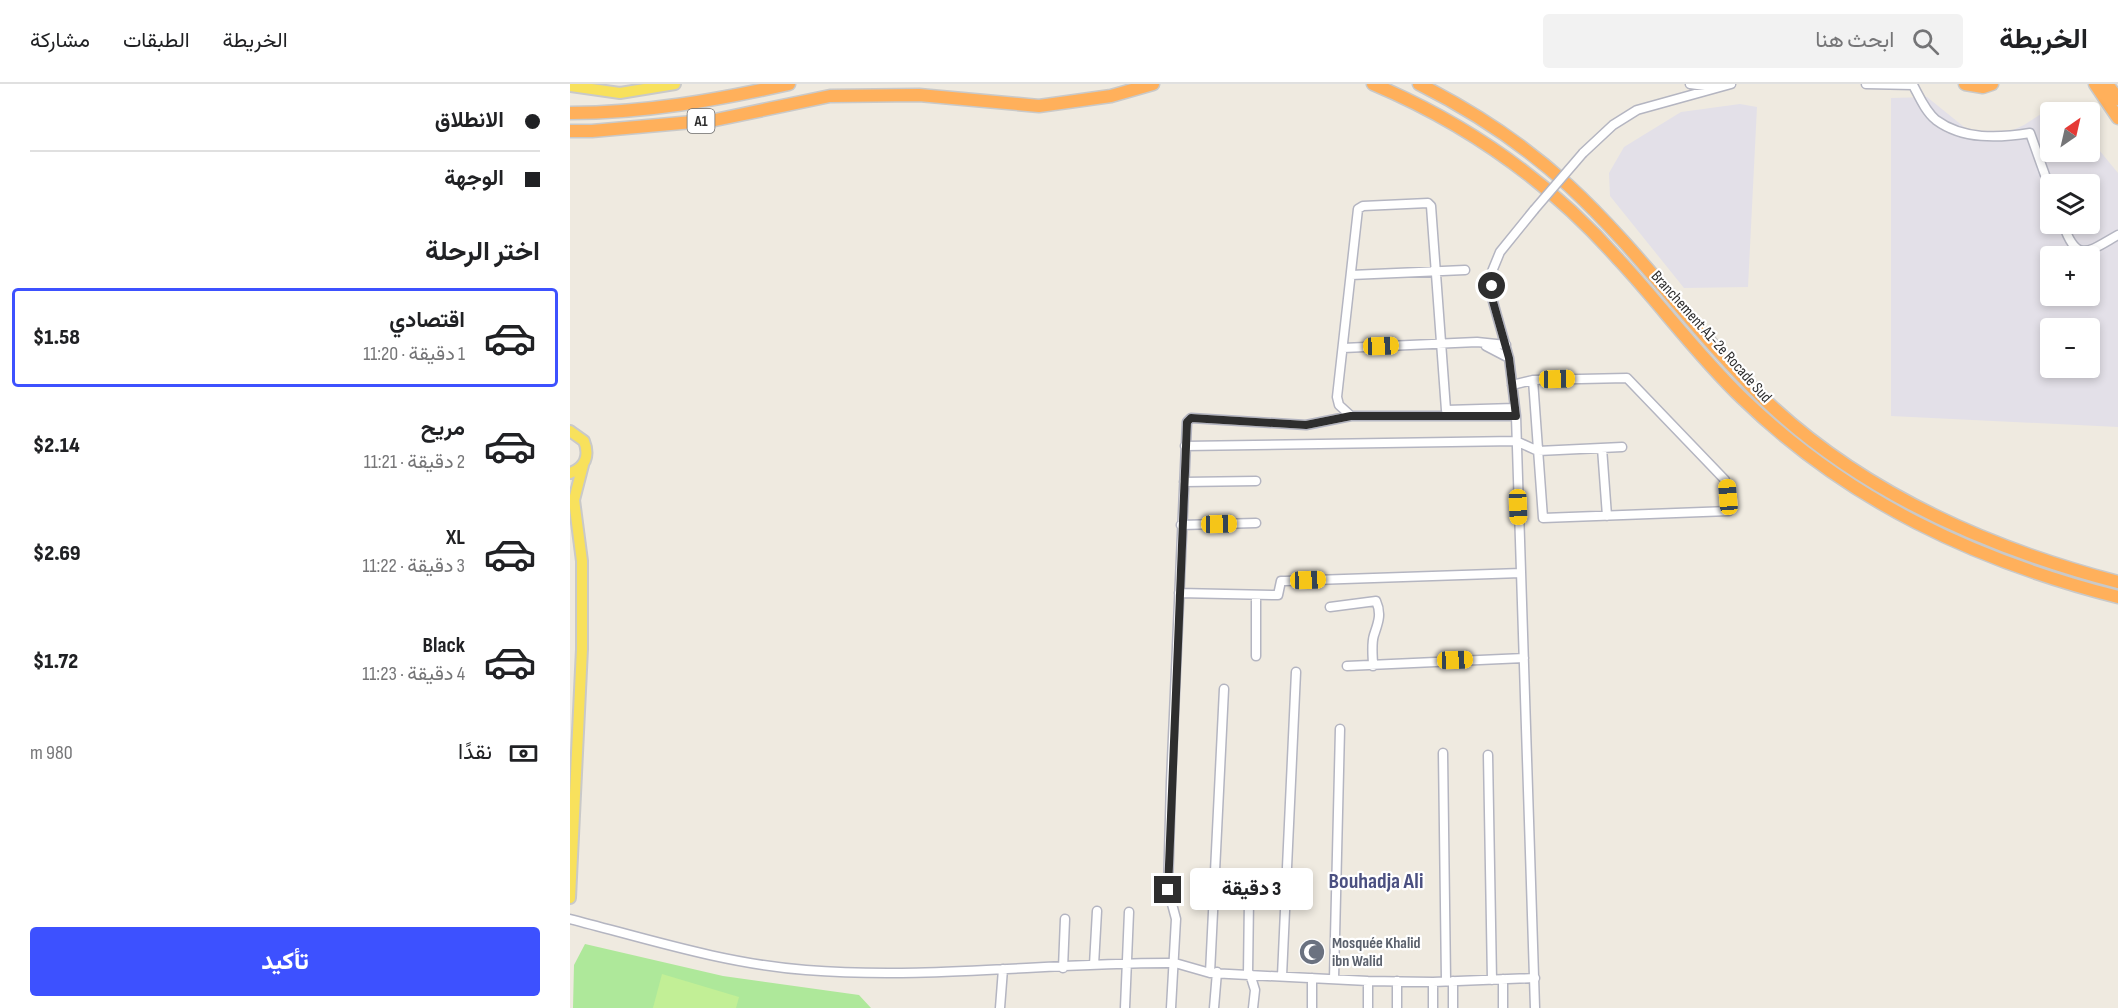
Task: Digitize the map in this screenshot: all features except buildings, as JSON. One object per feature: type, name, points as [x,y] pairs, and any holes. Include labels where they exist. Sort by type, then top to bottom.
[{"type":"highway","name":"A1","points":[[570,113],[606,113],[686,104],[789,84]]},
{"type":"highway","points":[[830,96],[879,84]]},
{"type":"highway","name":"A1","points":[[570,131],[714,120],[830,96],[919,95],[1039,106],[1111,96],[1153,84]]},
{"type":"highway","name":"Branchement A1-2e Rocade Sud","points":[[1373,84],[1451,121],[1516,163],[1542,184],[1605,244],[1741,398],[1793,443],[1857,490],[1911,522],[1967,549],[2032,574],[2118,597]]},
{"type":"highway","name":"Branchement A1-2e Rocade Sud","points":[[1419,84],[1508,136],[1569,186],[1614,232],[1742,376],[1791,423],[1852,468],[1894,495],[1979,537],[2047,562],[2118,582]]},
{"type":"highway","points":[[1965,84],[1983,87],[1992,84]]},
{"type":"highway","points":[[2095,84],[2118,118]]},
{"type":"highway","points":[[2107,84],[2118,99]]},
{"type":"main road","points":[[627,84],[646,90]]},
{"type":"main road","points":[[570,86],[585,86],[620,93],[675,84]]},
{"type":"main road","points":[[570,431],[580,436],[586,447],[583,465],[572,497],[582,561],[582,649],[570,898]]},
{"type":"main road","points":[[570,473],[583,465]]},
{"type":"street","points":[[1690,84],[1717,88]]},
{"type":"street","points":[[1535,1008],[1515,412],[1509,358],[1492,298],[1491,274],[1500,252],[1534,210],[1583,153],[1613,125],[1637,110],[1731,84]]},
{"type":"street","points":[[1866,84],[1913,85],[1922,102],[1936,120],[1980,138],[2030,133],[2045,174]]},
{"type":"street","points":[[1351,416],[1339,405],[1337,397],[1358,209],[1363,206],[1430,204],[1437,271],[1439,344],[1446,410],[1515,412]]},
{"type":"street","points":[[2066,234],[2074,249],[2081,252],[2090,251],[2118,235]]},
{"type":"street","points":[[1351,275],[1465,270]]},
{"type":"street","points":[[1342,348],[1480,342],[1506,345]]},
{"type":"street","points":[[1480,342],[1509,358]]},
{"type":"street","points":[[1512,385],[1533,380],[1627,378],[1727,484],[1729,511],[1544,518],[1533,380]]},
{"type":"street","points":[[1171,1008],[1176,918],[1168,890],[1181,525],[1186,428],[1191,418],[1306,425],[1351,416],[1515,412]]},
{"type":"street","points":[[1185,446],[1516,441],[1538,451],[1622,447]]},
{"type":"street","points":[[1602,448],[1607,516]]},
{"type":"street","points":[[1184,482],[1256,481]]},
{"type":"street","points":[[1181,525],[1256,523]]},
{"type":"street","points":[[1179,593],[1278,595],[1279,585],[1285,580],[1521,573]]},
{"type":"street","points":[[1256,656],[1257,596]]},
{"type":"street","points":[[1330,607],[1376,601],[1379,627],[1374,635],[1373,666]]},
{"type":"street","points":[[1347,666],[1524,658]]},
{"type":"street","points":[[1282,976],[1296,672]]},
{"type":"street","points":[[1214,1008],[1224,689]]},
{"type":"street","points":[[1334,979],[1340,729]]},
{"type":"street","points":[[1443,753],[1450,981],[1453,1008]]},
{"type":"street","points":[[1488,755],[1492,980]]},
{"type":"street","points":[[1249,898],[1249,974],[1255,990],[1253,1008]]},
{"type":"street","points":[[1094,965],[1097,911]]},
{"type":"street","points":[[1125,1008],[1129,912]]},
{"type":"street","points":[[570,919],[730,959],[805,970],[866,974],[1175,963],[1214,973],[1368,981],[1433,982],[1535,978]]},
{"type":"street","points":[[1063,968],[1065,919]]},
{"type":"street","points":[[1000,1008],[1003,969]]},
{"type":"street","points":[[1312,978],[1312,1008]]},
{"type":"street","points":[[1503,979],[1503,1008]]},
{"type":"street","points":[[1368,981],[1368,1008]]},
{"type":"street","points":[[1397,981],[1397,1008]]},
{"type":"street","points":[[1433,982],[1433,1008]]},
{"type":"shaded area","points":[[1927,97],[1974,135],[1998,137],[2040,115],[2040,162],[2100,162],[2100,151],[2118,173],[2118,427],[1891,416],[1891,98]]},
{"type":"shaded area","points":[[1740,104],[1757,107],[1748,287],[1684,288],[1610,196],[1609,173],[1624,147],[1681,112]]},
{"type":"green space","points":[[585,944],[723,976],[859,995],[871,1008],[573,1008],[574,965]]},
{"type":"green space","points":[[662,974],[739,997],[736,1008],[653,1008]]},
{"type":"place","name":"Mosquée Khalid ibn Walid","points":[[1312,952]]},
{"type":"district","name":"Bouhadja Ali","points":[[1376,881]]},
{"type":"route","points":[[1168,890],[1170,782],[1187,422],[1191,418],[1306,425],[1351,416],[1516,416],[1509,358],[1492,298],[1492,286]]}]
